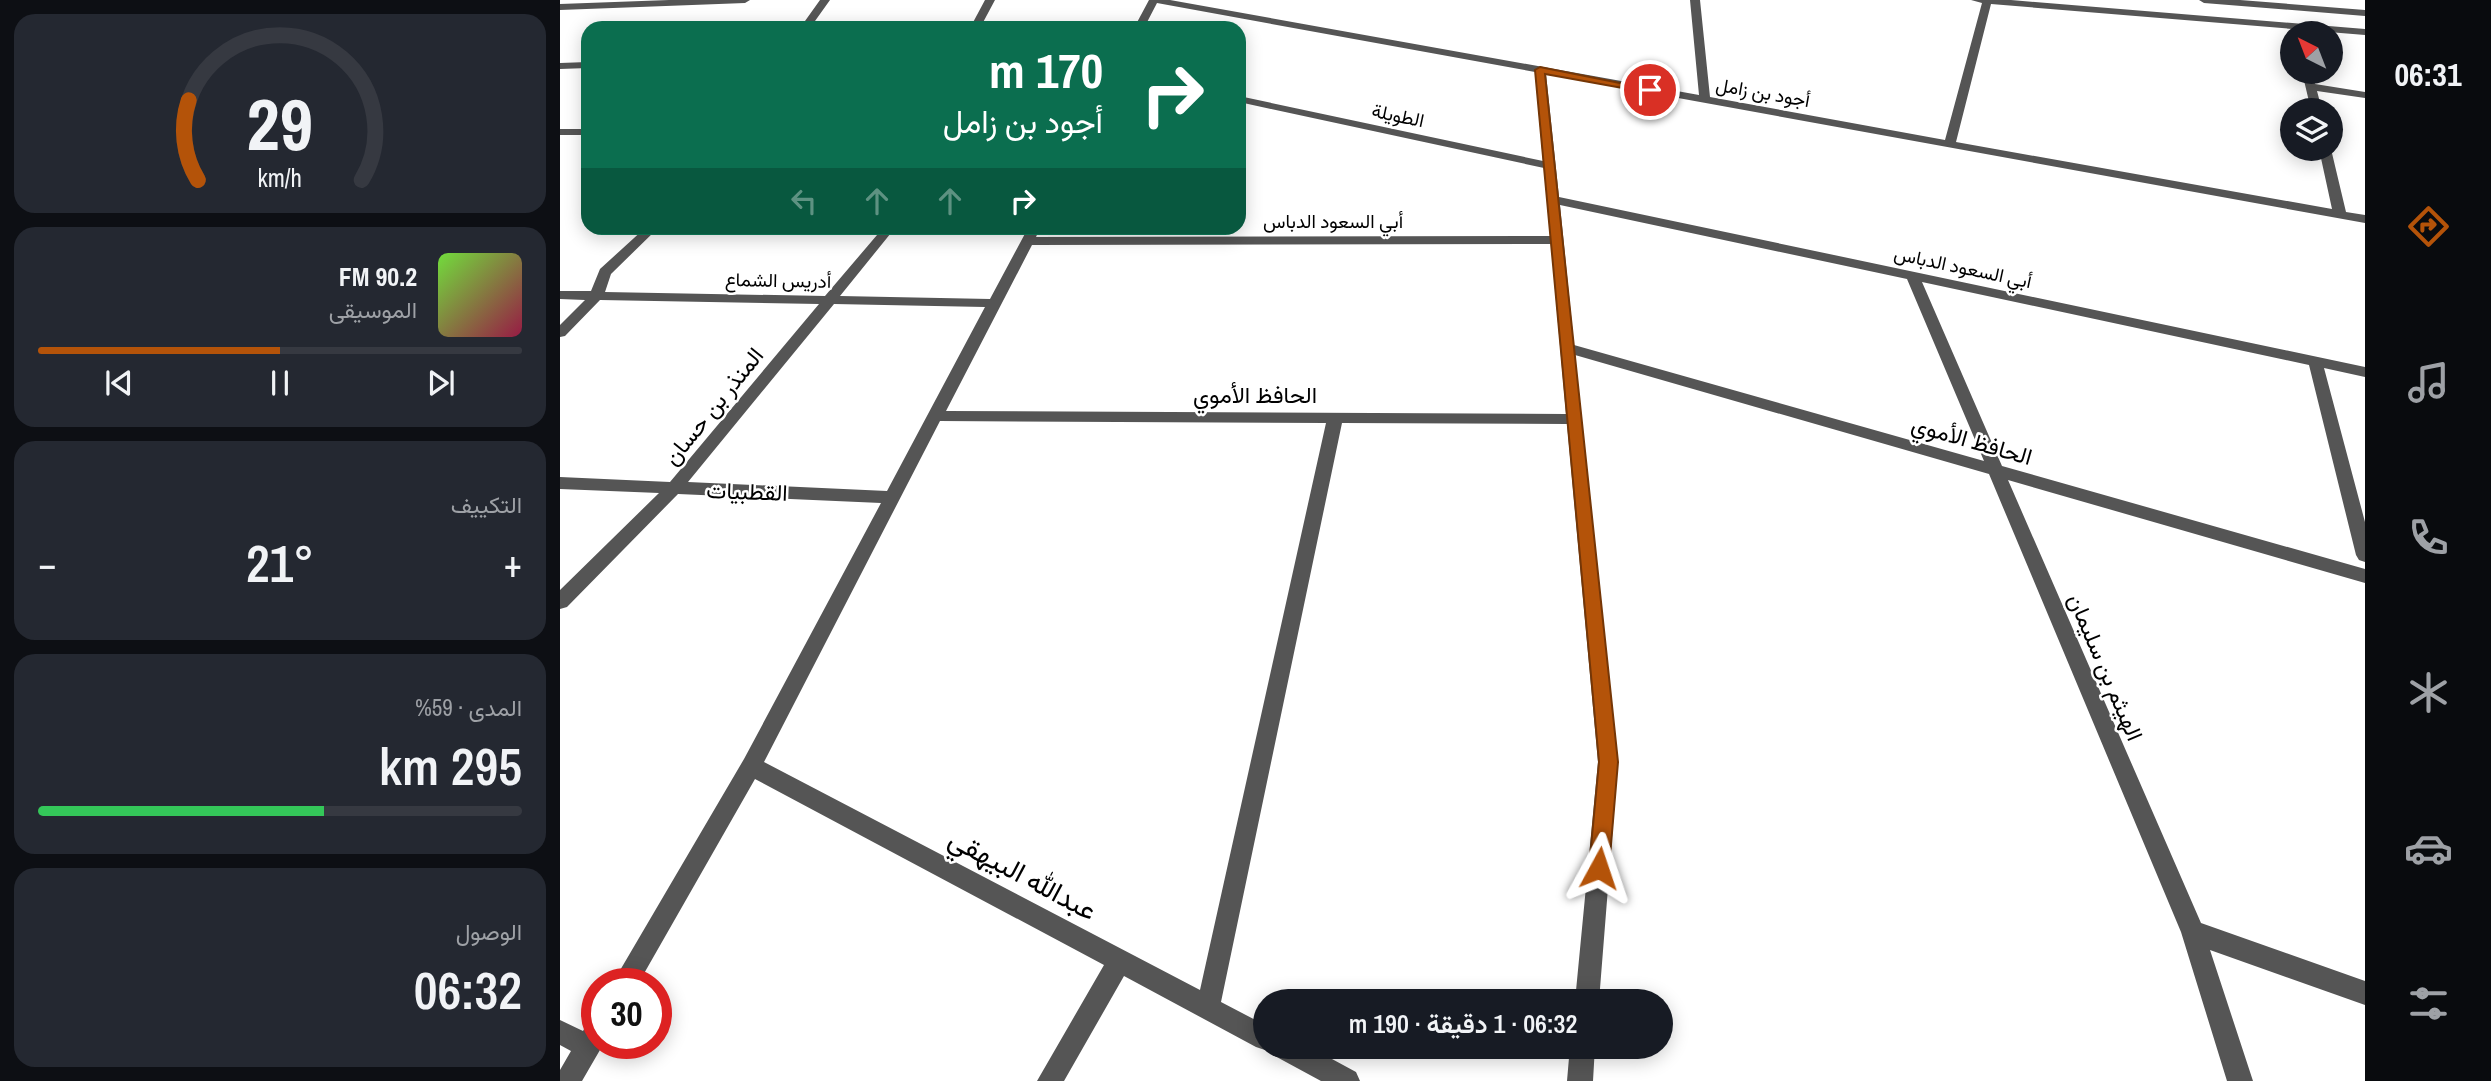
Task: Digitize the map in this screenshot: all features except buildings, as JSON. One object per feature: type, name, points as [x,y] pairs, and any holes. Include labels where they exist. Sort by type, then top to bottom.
[{"type":"street","points":[[560,7],[746,0]]},
{"type":"street","points":[[810,21],[825,0]]},
{"type":"street","points":[[979,21],[990,0]]},
{"type":"street","points":[[1143,21],[1154,0]]},
{"type":"street","name":"أجود بن زامل","points":[[1154,0],[2365,219]]},
{"type":"street","points":[[1695,0],[1704,100]]},
{"type":"street","points":[[1976,0],[2280,28]]},
{"type":"street","points":[[2204,0],[2365,13]]},
{"type":"street","points":[[1950,144],[1987,1]]},
{"type":"street","points":[[2343,31],[2365,32]]},
{"type":"street","points":[[560,66],[581,65]]},
{"type":"street","points":[[1540,70],[1608,762],[1588,989]]},
{"type":"street","points":[[2310,84],[2313,98]]},
{"type":"street","points":[[2311,87],[2365,95]]},
{"type":"street","name":"الطويلة","points":[[1246,101],[1549,166]]},
{"type":"street","points":[[560,132],[581,132]]},
{"type":"street","points":[[2328,161],[2340,215]]},
{"type":"street","name":"أبي السعود الدباس","points":[[1553,200],[2365,372]]},
{"type":"street","points":[[560,333],[596,296],[605,272],[645,235]]},
{"type":"street","name":"المنذر بن حسان","points":[[560,602],[674,488],[883,235]]},
{"type":"street","points":[[633,968],[751,766],[1030,235]]},
{"type":"street","name":"أبي السعود الدباس","points":[[1118,235],[1556,240]]},
{"type":"street","name":"الهيثم بن سليمان","points":[[1913,276],[2193,932],[2240,1081]]},
{"type":"street","name":"أدريس الشماع","points":[[560,295],[994,303]]},
{"type":"street","name":"الحافظ الأموي","points":[[1567,348],[2365,576]]},
{"type":"street","points":[[2315,361],[2365,555]]},
{"type":"street","name":"الحافظ الأموي","points":[[936,415],[1574,419]]},
{"type":"street","points":[[1208,1007],[1335,418]]},
{"type":"street","name":"القطبيات","points":[[560,483],[892,498]]},
{"type":"street","name":"عبدالله البيهقي","points":[[751,766],[1253,1031]]},
{"type":"street","points":[[2193,932],[2365,993]]},
{"type":"street","points":[[1050,1081],[1120,961]]},
{"type":"street","points":[[560,1032],[581,1037]]},
{"type":"street","points":[[568,1081],[581,1058]]},
{"type":"street","points":[[1306,1059],[1347,1081]]},
{"type":"street","points":[[1580,1081],[1582,1059]]},
{"type":"route","points":[[1599,868],[1608,762],[1540,70],[1650,90]]}]
